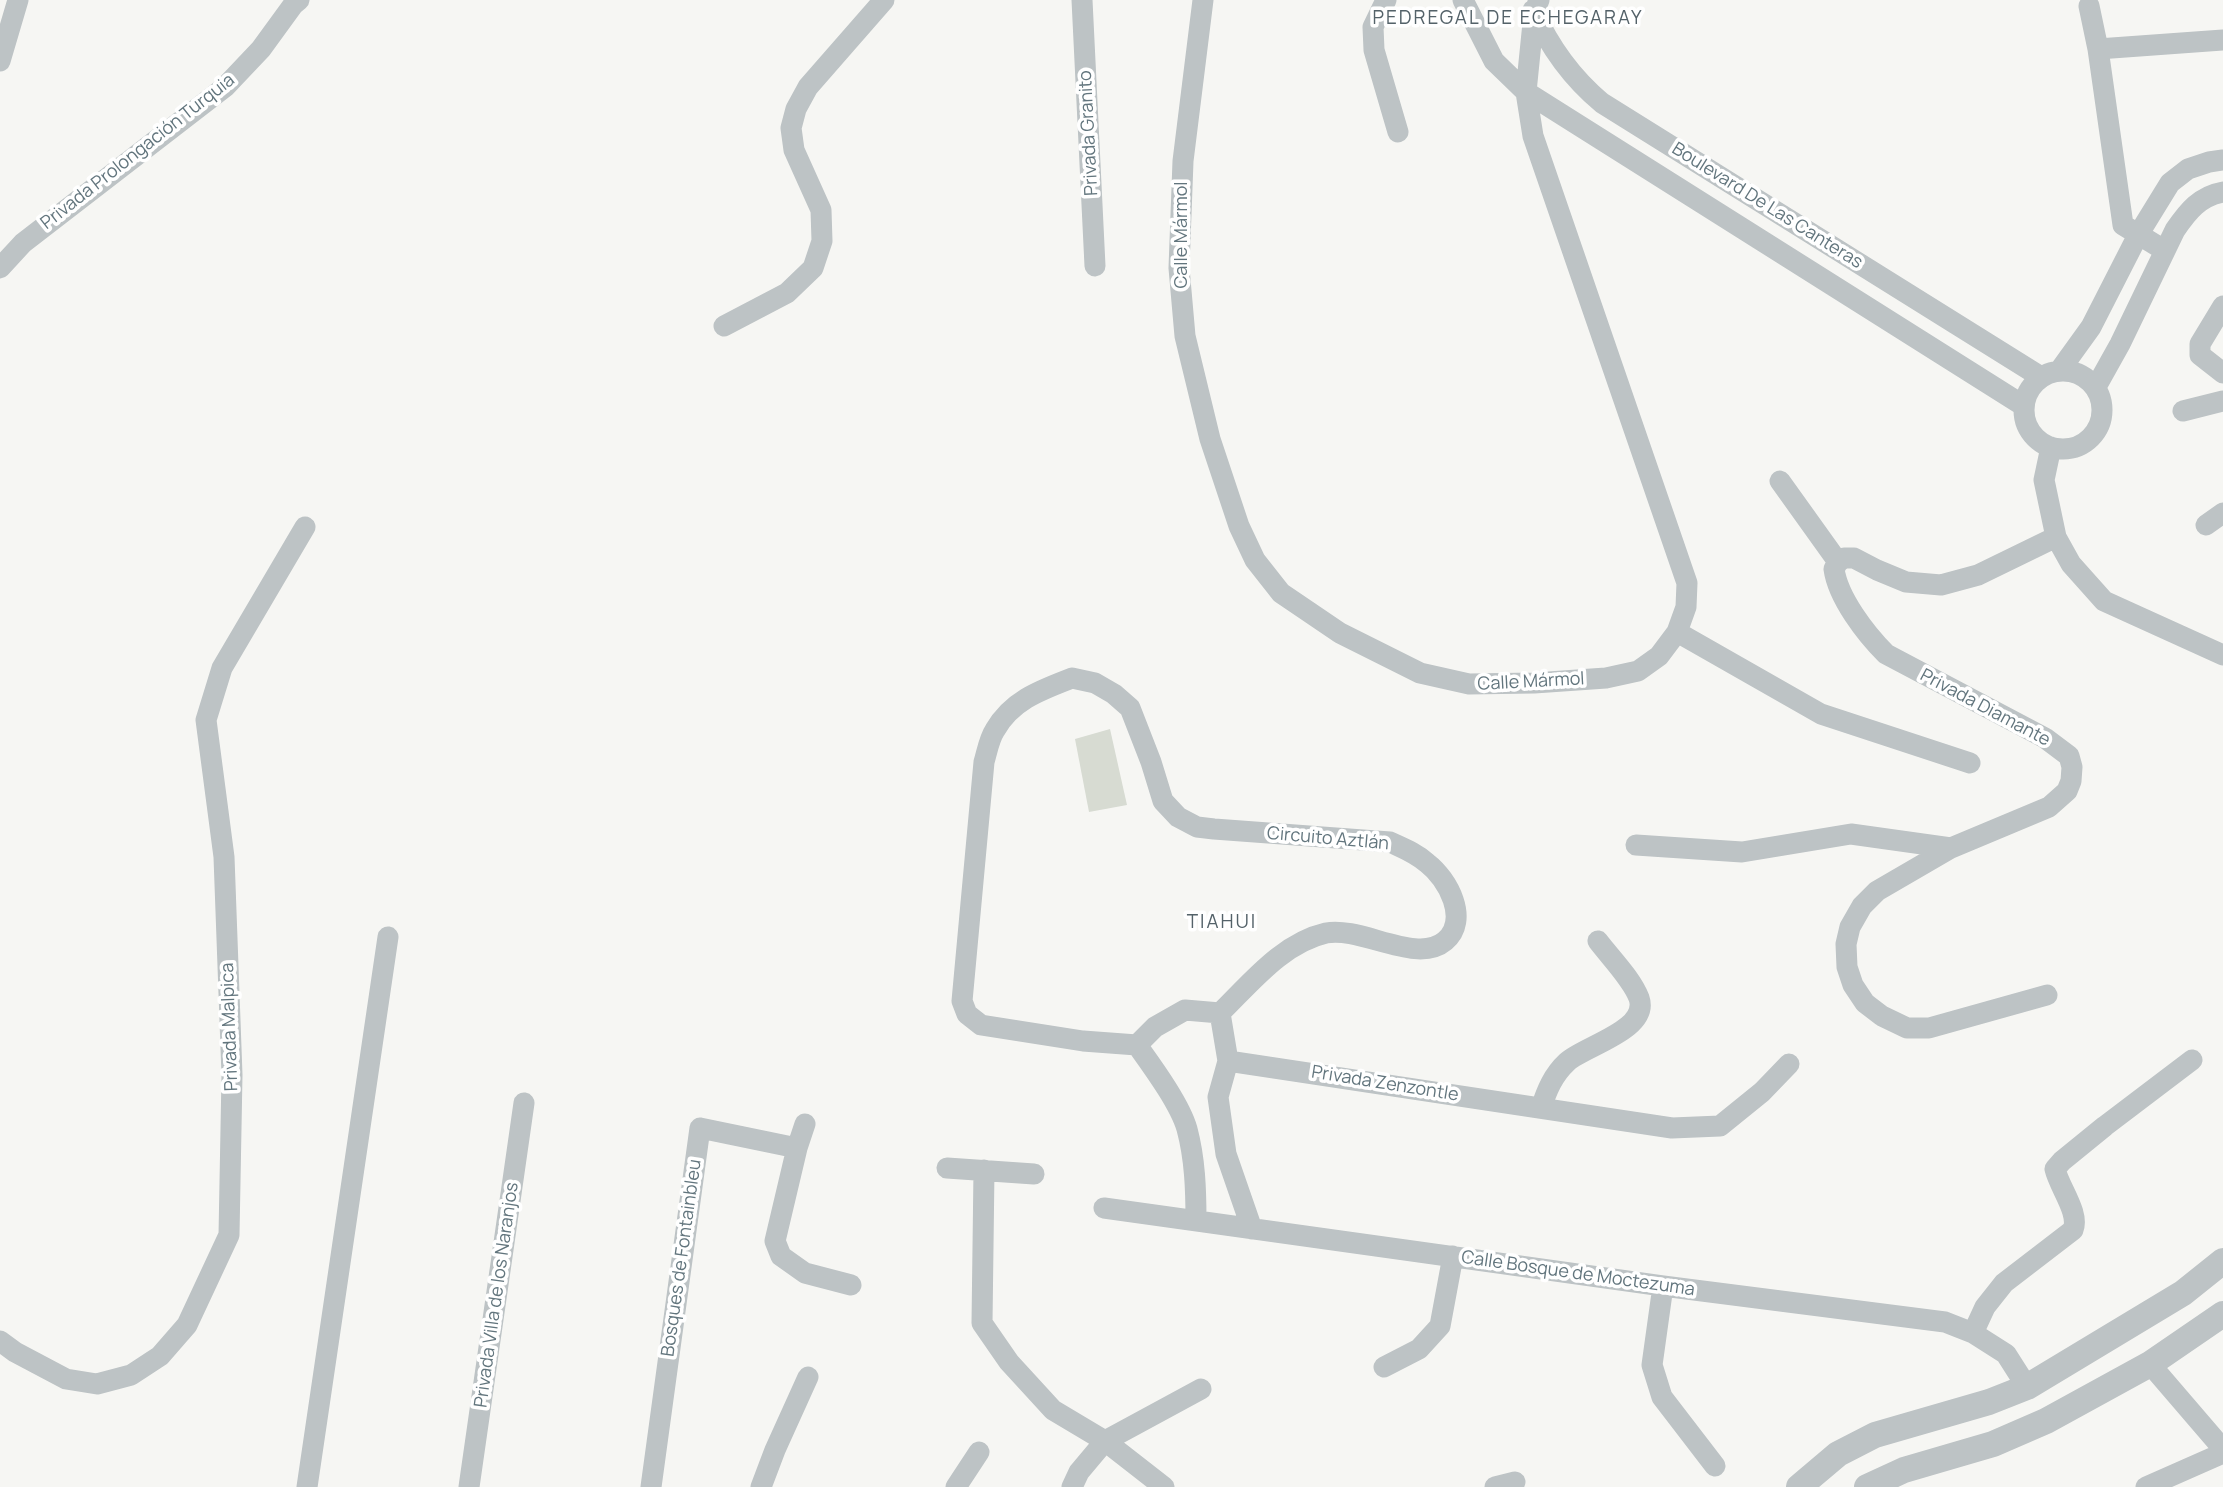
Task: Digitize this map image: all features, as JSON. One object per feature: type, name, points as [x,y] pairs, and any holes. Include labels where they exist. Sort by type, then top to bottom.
[{"type":"street","points":[[0,61],[18,0]]},
{"type":"street","name":"Privada Prolongación Turquia","points":[[0,268],[23,243],[225,87],[261,49],[299,0]]},
{"type":"street","points":[[724,326],[787,293],[813,268],[822,241],[821,210],[794,150],[791,128],[796,108],[808,87],[884,0]]},
{"type":"street","name":"Privada Granito","points":[[1082,0],[1095,267]]},
{"type":"street","name":"Calle Mármol","points":[[1203,0],[1183,161],[1179,268],[1185,336],[1210,439],[1239,526],[1255,560],[1281,593],[1340,633],[1420,673],[1469,684],[1606,678],[1638,671],[1659,656],[1678,632],[1686,607],[1687,583],[1533,136],[1526,92],[1534,4]]},
{"type":"street","points":[[1387,0],[1373,27],[1374,50],[1398,132]]},
{"type":"street","points":[[1463,0],[1494,61],[1526,92]]},
{"type":"street","name":"Boulevard De Las Canteras","points":[[1534,4],[1558,55],[1583,87],[1602,103],[2051,374]]},
{"type":"street","points":[[2089,6],[2098,49],[2123,225],[2164,250]]},
{"type":"street","points":[[2098,49],[2223,40]]},
{"type":"street","name":"Boulevard De Las Canteras","points":[[1526,92],[2024,406]]},
{"type":"street","points":[[2051,374],[2074,372],[2086,377],[2096,387],[2102,405],[2099,425],[2088,440],[2070,448],[2051,447],[2039,441],[2030,431],[2024,406],[2029,390],[2051,374],[2091,327],[2138,235],[2171,183],[2188,169],[2223,160]]},
{"type":"street","points":[[2096,387],[2120,344],[2175,230],[2192,208],[2212,194],[2223,192]]},
{"type":"street","points":[[2223,306],[2200,344],[2200,355],[2223,373]]},
{"type":"street","points":[[2183,411],[2223,401]]},
{"type":"street","points":[[2051,447],[2045,480],[2056,537],[2071,564],[2104,601],[2223,655]]},
{"type":"street","name":"Privada Diamante","points":[[1780,481],[1838,562],[1834,569],[1839,588],[1869,637],[1886,654],[2045,738],[2069,756],[2072,767],[2067,791],[2049,807],[1951,848],[1877,891],[1862,906],[1850,927],[1846,944],[1847,967],[1853,985],[1865,1003],[1882,1016],[1907,1028],[1929,1028],[2047,995]]},
{"type":"street","name":"Privada Malpica","points":[[0,1341],[66,1379],[97,1384],[131,1375],[160,1356],[187,1325],[229,1235],[232,1075],[224,857],[206,720],[222,668],[305,527]]},
{"type":"street","points":[[1838,562],[1844,558],[1854,558],[1906,582],[1941,585],[1978,575],[2056,537]]},
{"type":"street","points":[[1678,632],[1821,714],[1970,763]]},
{"type":"street","name":"Circuito Aztlán","points":[[1137,1045],[1083,1041],[981,1025],[967,1014],[962,1001],[984,762],[994,731],[1011,709],[1033,693],[1072,678],[1095,683],[1114,694],[1130,708],[1163,801],[1178,817],[1197,827],[1390,842],[1430,864],[1446,884],[1457,909],[1455,925],[1447,940],[1438,946],[1409,949],[1356,934],[1327,933],[1299,944],[1271,963],[1220,1013]]},
{"type":"street","points":[[1636,845],[1742,852],[1851,834],[1951,848]]},
{"type":"street","points":[[307,1487],[388,937]]},
{"type":"street","points":[[1541,1108],[1550,1082],[1569,1060],[1618,1034],[1637,1017],[1640,1000],[1598,941]]},
{"type":"street","points":[[1196,1221],[1196,1178],[1186,1126],[1161,1079],[1137,1045],[1155,1027],[1185,1010],[1220,1013],[1228,1061],[1218,1097],[1226,1154],[1252,1229]]},
{"type":"street","points":[[1973,1333],[1985,1307],[2004,1283],[2073,1230],[2075,1216],[2055,1169],[2105,1126],[2192,1060]]},
{"type":"street","name":"Privada Zenzontle","points":[[1228,1061],[1672,1128],[1720,1126],[1762,1092],[1789,1064]]},
{"type":"street","name":"Privada Villa de los Naranjos","points":[[469,1487],[524,1103]]},
{"type":"street","points":[[805,1124],[775,1241],[781,1256],[805,1273],[851,1285]]},
{"type":"street","name":"Bosques de Fontainbleu","points":[[651,1487],[700,1128],[797,1148]]},
{"type":"street","points":[[947,1168],[1034,1174]]},
{"type":"street","points":[[984,1170],[982,1323],[1009,1362],[1053,1410],[1105,1441],[1164,1487]]},
{"type":"street","name":"Calle Bosque de Moctezuma","points":[[1104,1208],[1663,1286],[1945,1322],[1973,1333],[2006,1354],[2027,1387]]},
{"type":"street","points":[[1384,1367],[1419,1349],[1440,1326],[1453,1256]]},
{"type":"street","points":[[1804,1485],[1838,1454],[1875,1436],[1989,1402],[2027,1387],[2183,1293],[2223,1261]]},
{"type":"street","points":[[1663,1286],[1652,1365],[1662,1397],[1714,1466]]},
{"type":"street","points":[[1867,1487],[1904,1470],[1993,1444],[2046,1421],[2150,1364],[2223,1314]]},
{"type":"street","points":[[2146,1487],[2223,1451],[2150,1364]]},
{"type":"street","points":[[761,1487],[808,1377]]},
{"type":"street","points":[[1072,1487],[1079,1472],[1105,1441],[1201,1390]]},
{"type":"street","points":[[956,1487],[979,1452]]},
{"type":"shaded area","points":[[1110,729],[1127,805],[1089,812],[1075,739]]},
{"type":"district","name":"PEDREGAL DE ECHEGARAY","points":[[1508,19]]},
{"type":"district","name":"TIAHUI","points":[[1222,923]]}]
